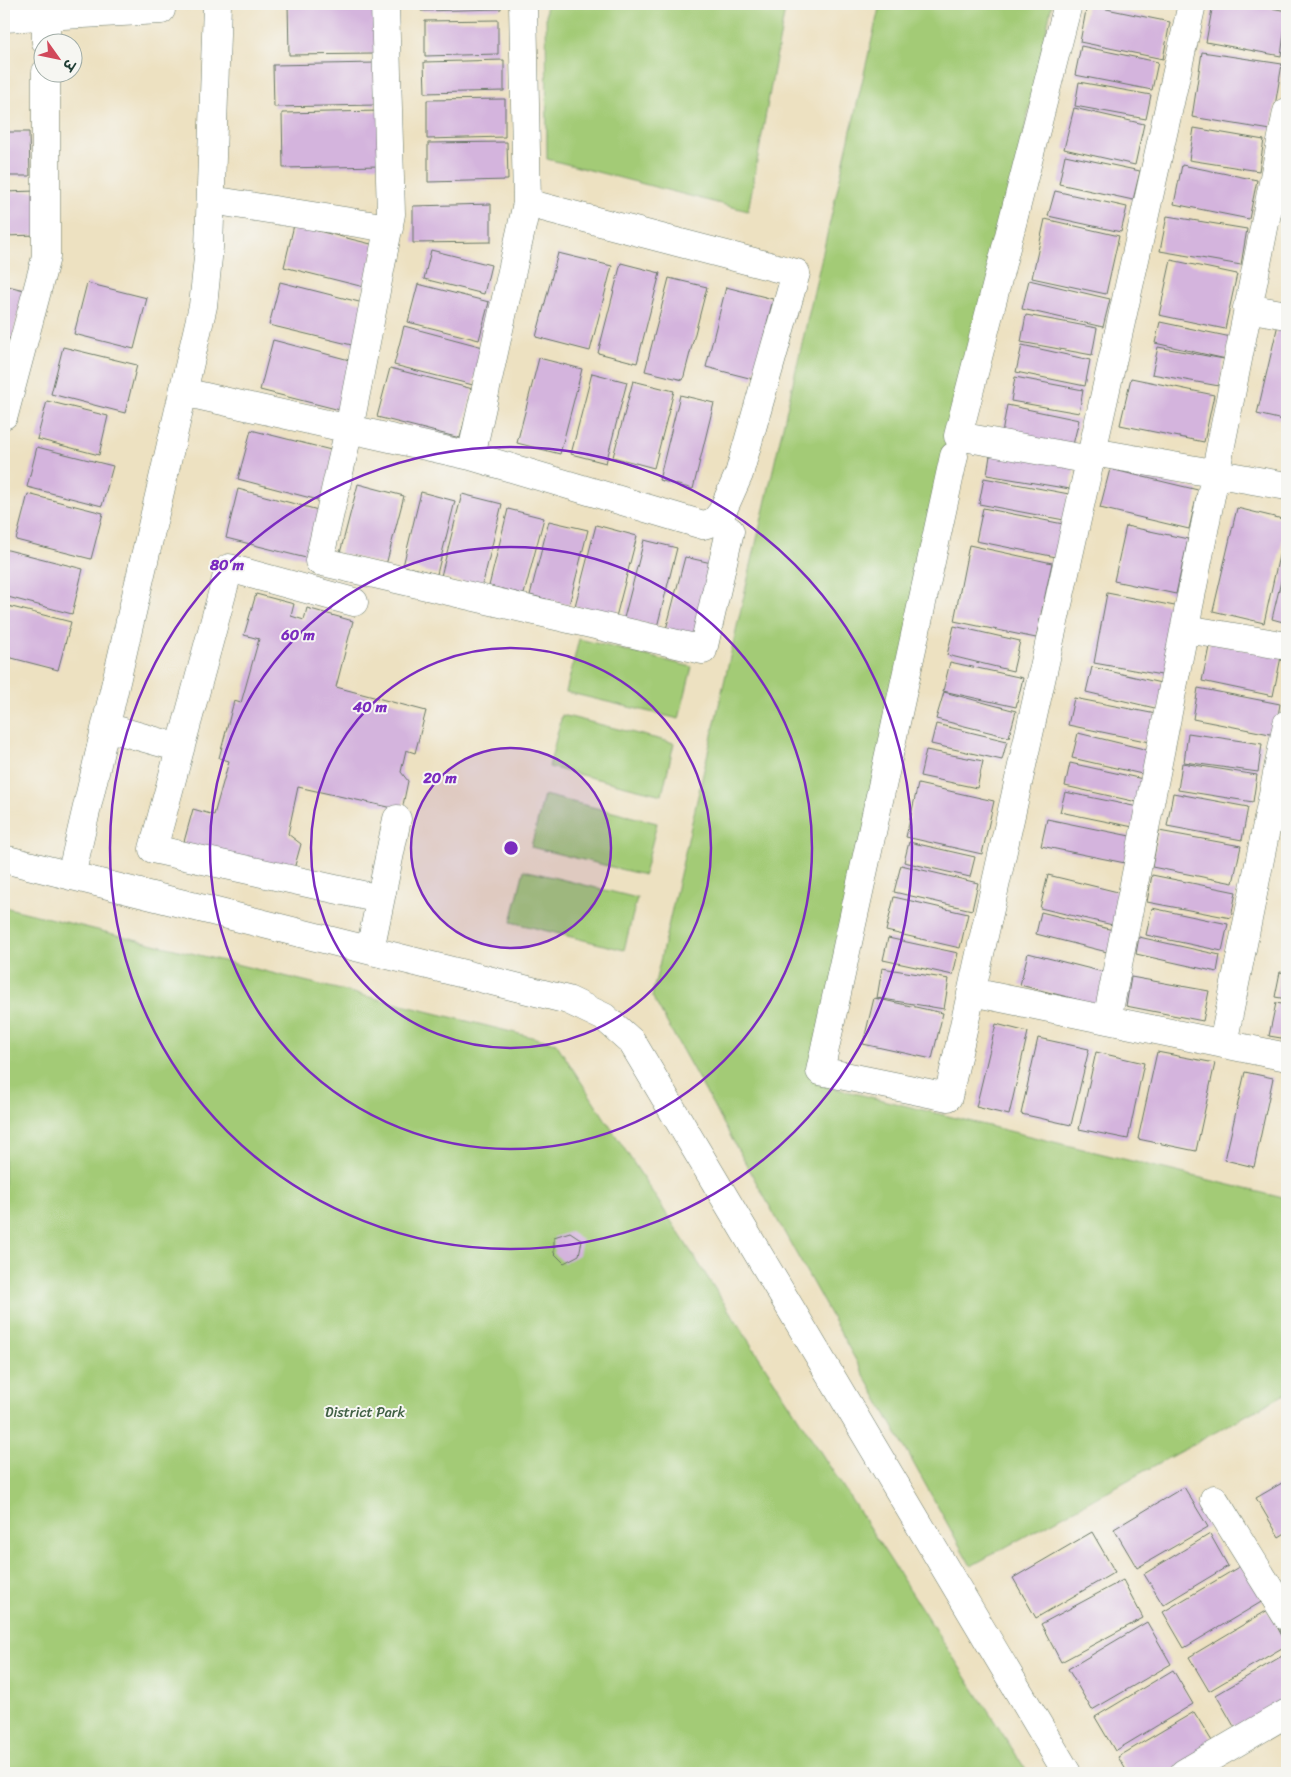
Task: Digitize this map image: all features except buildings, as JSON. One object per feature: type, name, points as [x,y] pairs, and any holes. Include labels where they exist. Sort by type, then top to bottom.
[{"type":"street","points":[[72,876],[203,306],[211,200],[217,4]]},
{"type":"street","points":[[385,4],[390,198],[389,228],[349,429],[319,560],[703,650],[730,531]]},
{"type":"street","points":[[471,456],[527,204],[523,4]]},
{"type":"street","points":[[1068,4],[958,436],[1287,486]]},
{"type":"street","points":[[954,456],[820,1071],[948,1097],[1192,4]]},
{"type":"street","points":[[31,20],[161,10]]},
{"type":"street","points":[[4,414],[46,257],[46,82]]},
{"type":"street","points":[[1107,1020],[1287,112]]},
{"type":"street","points":[[211,200],[389,228]]},
{"type":"street","points":[[183,392],[471,456],[703,525],[714,522],[722,512],[739,474],[796,273],[527,204]]},
{"type":"street","points":[[1248,308],[1287,315]]},
{"type":"street","points":[[354,602],[229,568],[153,849],[380,899]]},
{"type":"street","points":[[1186,629],[1287,646]]},
{"type":"street","points":[[1224,1044],[1287,724]]},
{"type":"street","points":[[106,727],[180,748]]},
{"type":"street","points":[[370,950],[397,818]]},
{"type":"street","points":[[4,860],[568,1000],[604,1018],[632,1042],[1067,1773]]},
{"type":"street","points":[[972,992],[1287,1057]]},
{"type":"street","points":[[1214,1499],[1287,1617]]},
{"type":"street","points":[[1184,1773],[1287,1713]]},
{"type":"green space","points":[[546,4],[786,4],[748,211],[547,159]]},
{"type":"green space","points":[[880,4],[1052,4],[817,1084],[1287,1199],[1287,1393],[971,1566],[652,996]]},
{"type":"green space","points":[[579,639],[692,667],[679,719],[566,692]]},
{"type":"green space","points":[[562,715],[674,743],[662,795],[549,767]]},
{"type":"green space","points":[[544,795],[657,823],[644,875],[531,847]]},
{"type":"green space","points":[[524,870],[637,898],[624,950],[511,922]]},
{"type":"green space","name":"District Park","points":[[4,907],[556,1043],[1028,1773],[4,1773]]}]
